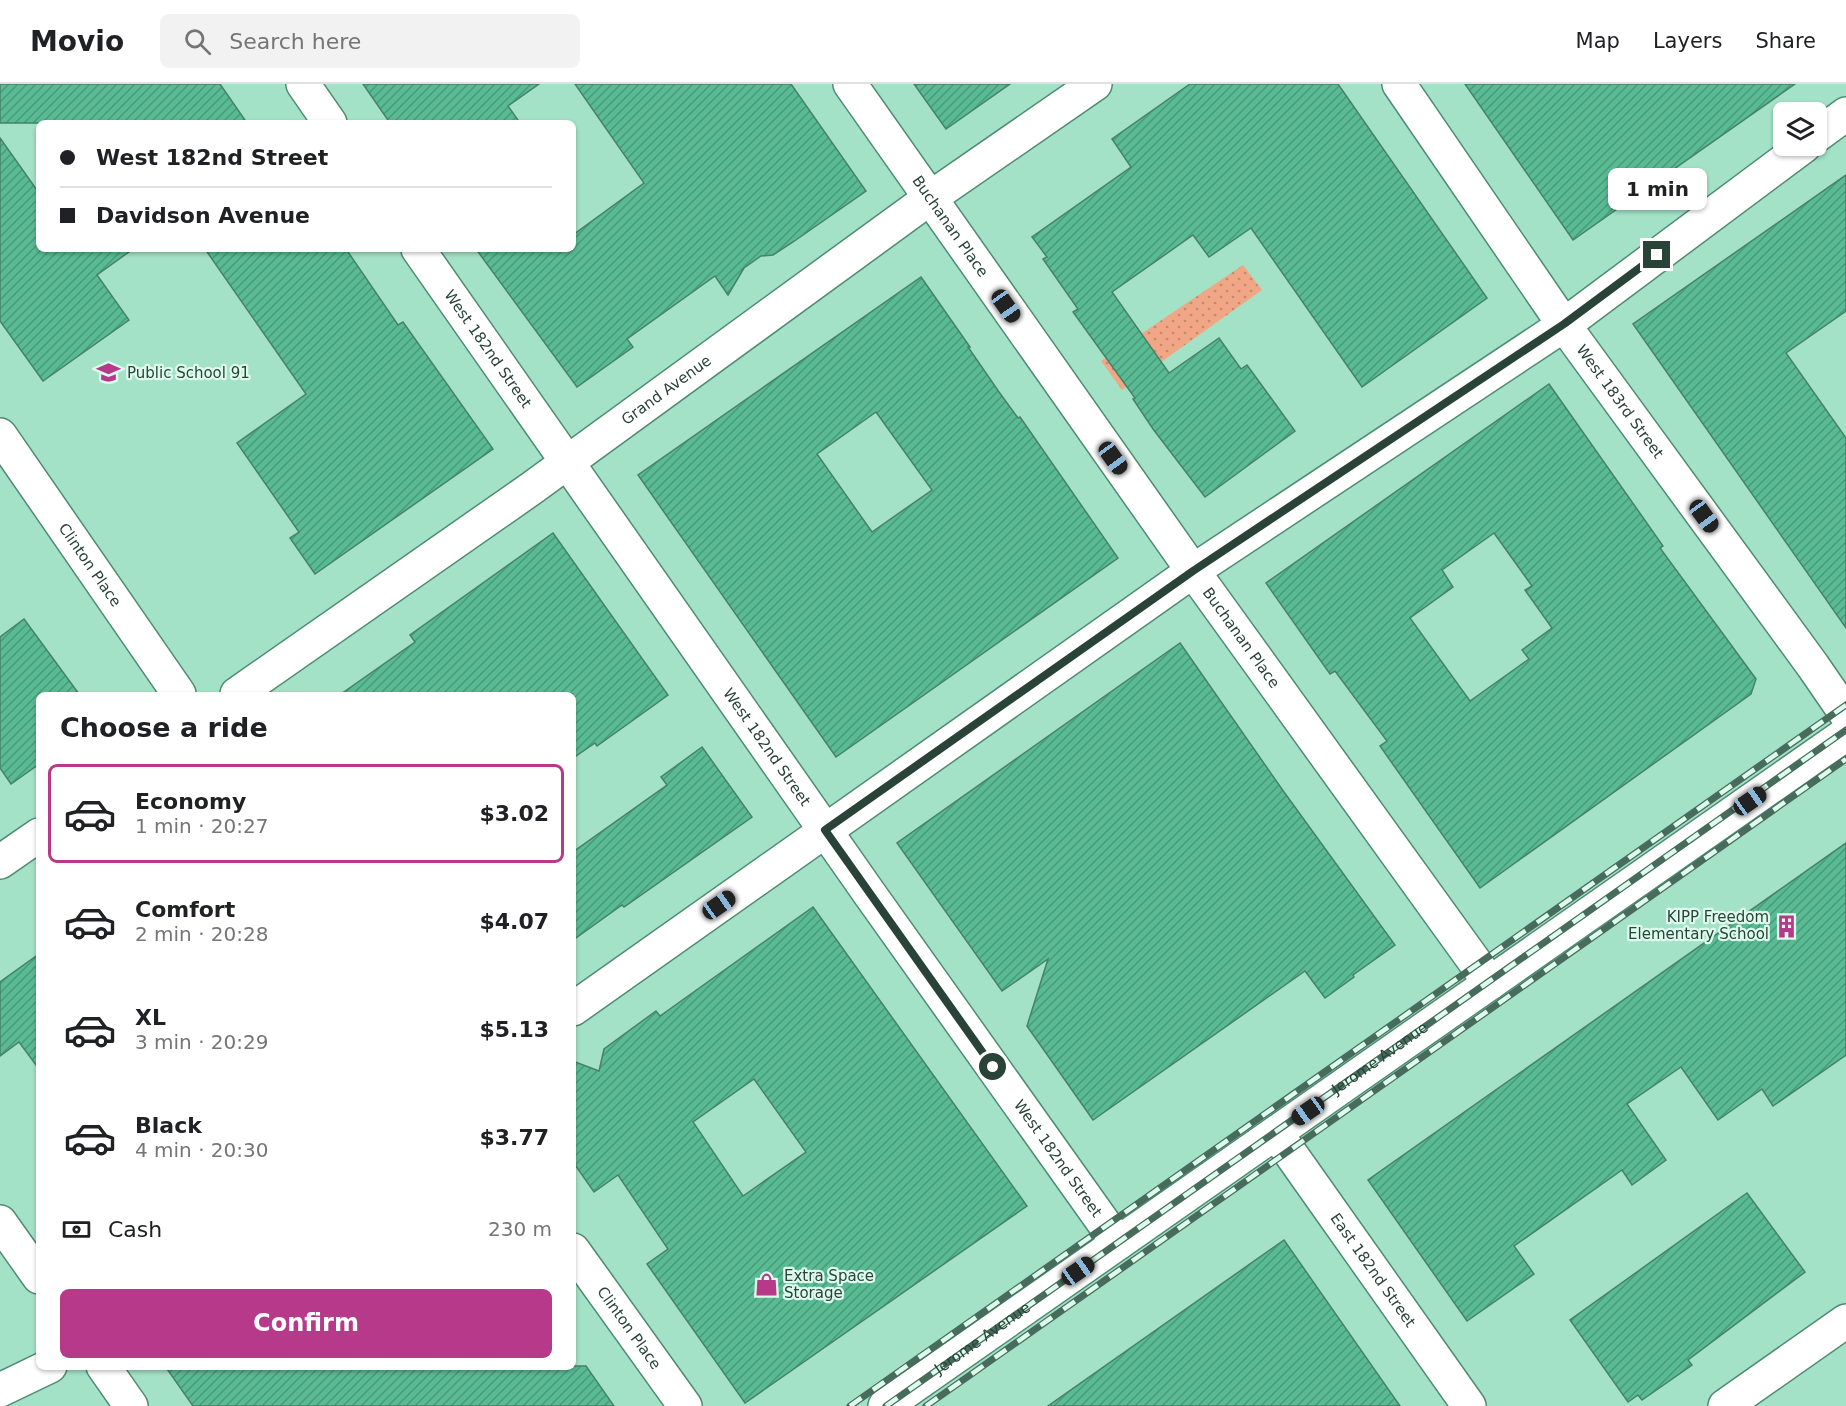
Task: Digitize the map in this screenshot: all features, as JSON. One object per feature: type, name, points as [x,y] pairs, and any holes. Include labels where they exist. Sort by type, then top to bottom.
[{"type":"street","points":[[303,84],[328,120]]},
{"type":"street","name":"Buchanan Place","points":[[850,84],[1193,571],[1490,983]]},
{"type":"street","name":"Grand Avenue","points":[[240,692],[566,463],[930,198],[1095,84]]},
{"type":"street","name":"West 183rd Street","points":[[1400,84],[1564,324],[1846,714]]},
{"type":"street","points":[[1827,128],[1846,114]]},
{"type":"street","points":[[576,1007],[1193,571],[1564,324],[1791,156]]},
{"type":"street","name":"West 182nd Street","points":[[420,252],[566,463],[586,488],[1118,1243]]},
{"type":"street","name":"Clinton Place","points":[[0,435],[178,692]]},
{"type":"street","name":"Jerome Avenue","points":[[885,1406],[1846,734]]},
{"type":"street","points":[[0,862],[36,837]]},
{"type":"street","name":"East 182nd Street","points":[[1276,1133],[1469,1406]]},
{"type":"street","points":[[0,1222],[36,1273]]},
{"type":"street","name":"Clinton Place","points":[[576,1255],[685,1406]]},
{"type":"street","points":[[1725,1406],[1846,1321]]},
{"type":"street","points":[[0,1390],[42,1370]]},
{"type":"street","points":[[105,1370],[131,1406]]},
{"type":"shaded area","points":[[1243,265],[1262,290],[1122,390],[1101,361]]},
{"type":"building","points":[[0,84],[220,84],[245,120],[36,120],[36,123],[0,123]]},
{"type":"building","points":[[363,84],[539,84],[508,106],[518,120],[388,120]]},
{"type":"building","points":[[575,84],[791,84],[866,191],[773,255],[761,256],[744,268],[728,295],[715,276],[627,339],[633,347],[577,387],[478,252],[576,252],[576,233],[644,183]]},
{"type":"building","points":[[914,84],[1010,84],[946,129]]},
{"type":"building","points":[[1190,84],[1338,84],[1487,298],[1362,387],[1251,228],[1209,257],[1193,235],[1112,292],[1169,373],[1219,338],[1241,369],[1247,365],[1295,431],[1205,497],[1153,429],[1133,399],[1135,398],[1073,312],[1078,309],[1043,259],[1047,257],[1032,237],[1131,167],[1112,139]]},
{"type":"building","points":[[1465,84],[1795,84],[1573,240]]},
{"type":"building","points":[[0,138],[36,189],[36,252],[129,252],[97,275],[129,320],[43,381],[0,321]]},
{"type":"building","points":[[1846,175],[1846,311],[1786,353],[1846,438],[1846,628],[1633,324]]},
{"type":"building","points":[[207,252],[348,252],[398,325],[403,322],[493,449],[315,574],[290,538],[299,532],[237,443],[306,394]]},
{"type":"building","points":[[921,277],[999,392],[1018,418],[1020,417],[1118,558],[836,757],[638,475]],"holes":[[[876,412],[932,490],[872,532],[817,454]]]},
{"type":"building","points":[[1549,384],[1663,546],[1660,548],[1756,679],[1751,694],[1480,888],[1380,746],[1387,741],[1335,671],[1330,674],[1266,583]],"holes":[[[1494,533],[1532,586],[1525,590],[1552,628],[1522,650],[1529,659],[1470,701],[1410,618],[1453,587],[1442,570]]]},
{"type":"building","points":[[553,533],[668,695],[597,746],[595,743],[576,756],[576,692],[344,692],[415,642],[410,635]]},
{"type":"building","points":[[24,619],[78,692],[36,692],[36,766],[11,784],[0,768],[0,637]]},
{"type":"building","points":[[1180,643],[1395,945],[1325,998],[1305,971],[1093,1120],[1027,1026],[1048,959],[1002,991],[897,843]]},
{"type":"building","points":[[702,747],[752,817],[576,938],[576,850],[667,785],[661,777]]},
{"type":"building","points":[[1846,843],[1846,1055],[1773,1106],[1762,1089],[1718,1120],[1681,1067],[1627,1104],[1666,1160],[1632,1185],[1622,1170],[1514,1246],[1534,1274],[1467,1321],[1368,1180]]},
{"type":"building","points":[[813,907],[1027,1206],[745,1403],[647,1264],[668,1249],[618,1175],[594,1192],[576,1166],[576,1062],[599,1071],[604,1049],[656,1011],[660,1016]],"holes":[[[754,1079],[806,1152],[743,1196],[693,1122]]]},
{"type":"building","points":[[36,956],[36,1065],[19,1042],[0,1056],[0,982]]},
{"type":"building","points":[[1747,1193],[1805,1272],[1688,1360],[1692,1365],[1642,1400],[1638,1395],[1628,1402],[1570,1320]]},
{"type":"building","points":[[1284,1240],[1400,1406],[1048,1406]]},
{"type":"building","points":[[576,1366],[586,1366],[614,1406],[193,1406],[168,1370],[576,1370]]},
{"type":"railway","points":[[850,1406],[1846,705]]},
{"type":"railway","points":[[886,1406],[1846,730]]},
{"type":"railway","points":[[926,1406],[1846,759]]},
{"type":"place","name":"Public School 91","points":[[109,373]]},
{"type":"place","name":"KIPP Freedom Elementary School","points":[[1787,926]]},
{"type":"place","name":"Extra Space Storage","points":[[766,1285]]},
{"type":"route","points":[[993,1067],[825,830],[1193,571],[1564,324],[1657,255]]}]
